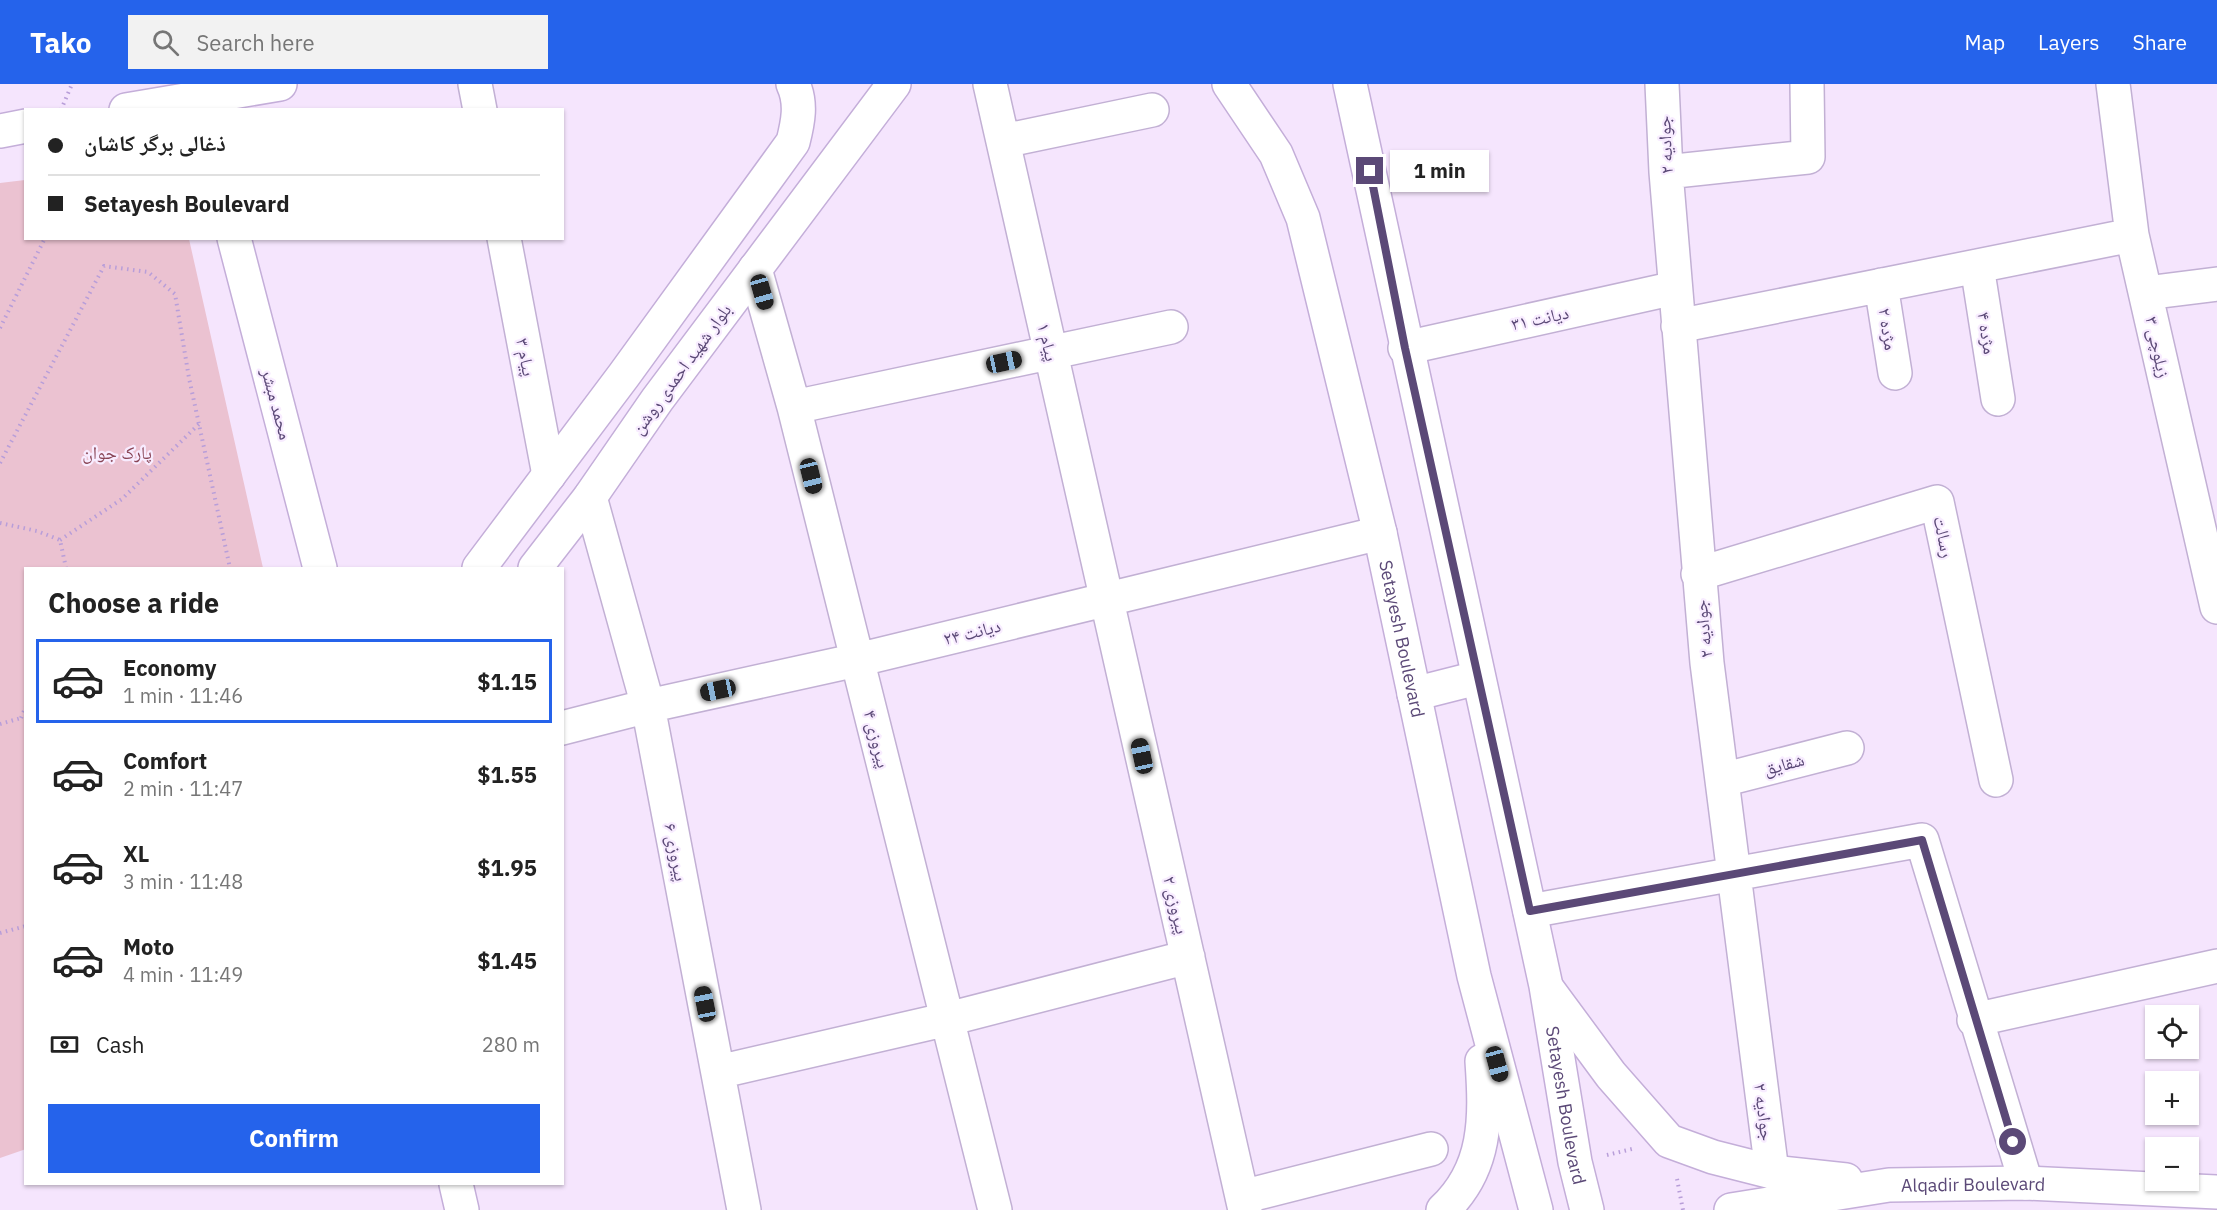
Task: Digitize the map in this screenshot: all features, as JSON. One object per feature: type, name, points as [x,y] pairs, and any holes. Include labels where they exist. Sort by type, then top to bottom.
[{"type":"street","points":[[150,108],[199,104],[280,84]]},
{"type":"street","points":[[475,84],[480,108]]},
{"type":"street","points":[[480,567],[624,375],[794,142],[798,103],[793,84]]},
{"type":"street","name":"بلوار شهید احمدی روشن","points":[[536,567],[590,497],[657,400],[894,84]]},
{"type":"street","name":"پیام ۱","points":[[990,84],[1107,599]]},
{"type":"street","name":"Setayesh Boulevard","points":[[1229,84],[1276,154],[1303,218],[1380,533],[1474,976],[1536,1210]]},
{"type":"street","name":"Setayesh Boulevard","points":[[1350,84],[1405,348],[1546,986],[1575,1162],[1587,1210]]},
{"type":"street","name":"جوادیه ۲","points":[[1662,84],[1666,172],[1698,574],[1772,1172]]},
{"type":"street","points":[[1666,172],[1808,157],[1807,84]]},
{"type":"street","name":"زیلوچی ۳","points":[[2113,84],[2132,235],[2217,607]]},
{"type":"street","points":[[1003,141],[1152,110]]},
{"type":"street","points":[[0,131],[24,126]]},
{"type":"street","points":[[1678,326],[2132,235]]},
{"type":"street","name":"محمد مبشر","points":[[235,240],[320,567]]},
{"type":"street","name":"پیام ۳","points":[[504,240],[549,475]]},
{"type":"street","name":"مژده ۴","points":[[1977,266],[1998,399]]},
{"type":"street","name":"پیروزی ۴","points":[[755,269],[794,407],[995,1210]]},
{"type":"street","points":[[2146,293],[2217,284]]},
{"type":"street","name":"مژده ۲","points":[[1881,285],[1895,373]]},
{"type":"street","name":"دیانت ۳۱","points":[[1405,348],[1675,288]]},
{"type":"street","points":[[794,407],[1171,327]]},
{"type":"street","points":[[624,375],[657,400]]},
{"type":"street","name":"پیروزی ۶","points":[[590,497],[648,706],[744,1210]]},
{"type":"street","name":"رسالت","points":[[1698,574],[1937,502],[1996,780]]},
{"type":"street","name":"دیانت ۲۴","points":[[564,727],[648,706],[857,660],[1380,533]]},
{"type":"street","name":"پیروزی ۲","points":[[1107,599],[1244,1204]]},
{"type":"street","points":[[1414,694],[1477,678]]},
{"type":"street","name":"شقایق","points":[[1722,780],[1846,747]]},
{"type":"street","points":[[1530,911],[1922,840],[1974,1020],[2026,1183]]},
{"type":"street","points":[[718,1072],[948,1019],[1188,957]]},
{"type":"street","points":[[1974,1020],[2217,966]]},
{"type":"street","points":[[1443,1210],[1461,1193],[1479,1153],[1485,1104],[1474,976]]},
{"type":"street","points":[[1546,986],[1611,1075],[1668,1141],[1713,1157],[1772,1172],[1889,1185]]},
{"type":"street","points":[[1244,1204],[1431,1149]]},
{"type":"street","name":"Alqadir Boulevard","points":[[1731,1210],[1889,1185],[2026,1183],[2217,1192]]},
{"type":"street","points":[[456,1185],[462,1210]]},
{"type":"path","points":[[62,108],[72,84]]},
{"type":"path","points":[[0,328],[44,240]]},
{"type":"path","points":[[0,463],[104,266],[148,272],[175,294],[199,424],[230,567]]},
{"type":"path","points":[[60,540],[122,499],[199,424]]},
{"type":"path","points":[[0,523],[37,531],[60,540]]},
{"type":"path","points":[[60,540],[66,567]]},
{"type":"path","points":[[21,718],[24,711]]},
{"type":"path","points":[[0,724],[21,718],[24,720]]},
{"type":"path","points":[[0,933],[24,927]]},
{"type":"green space","name":"پارک جوان","points":[[24,180],[24,240],[189,240],[263,567],[24,567],[24,1150],[0,1158],[0,183]]},
{"type":"route","points":[[1370,171],[1405,348],[1530,911],[1922,840],[1974,1020],[2013,1142]]}]
